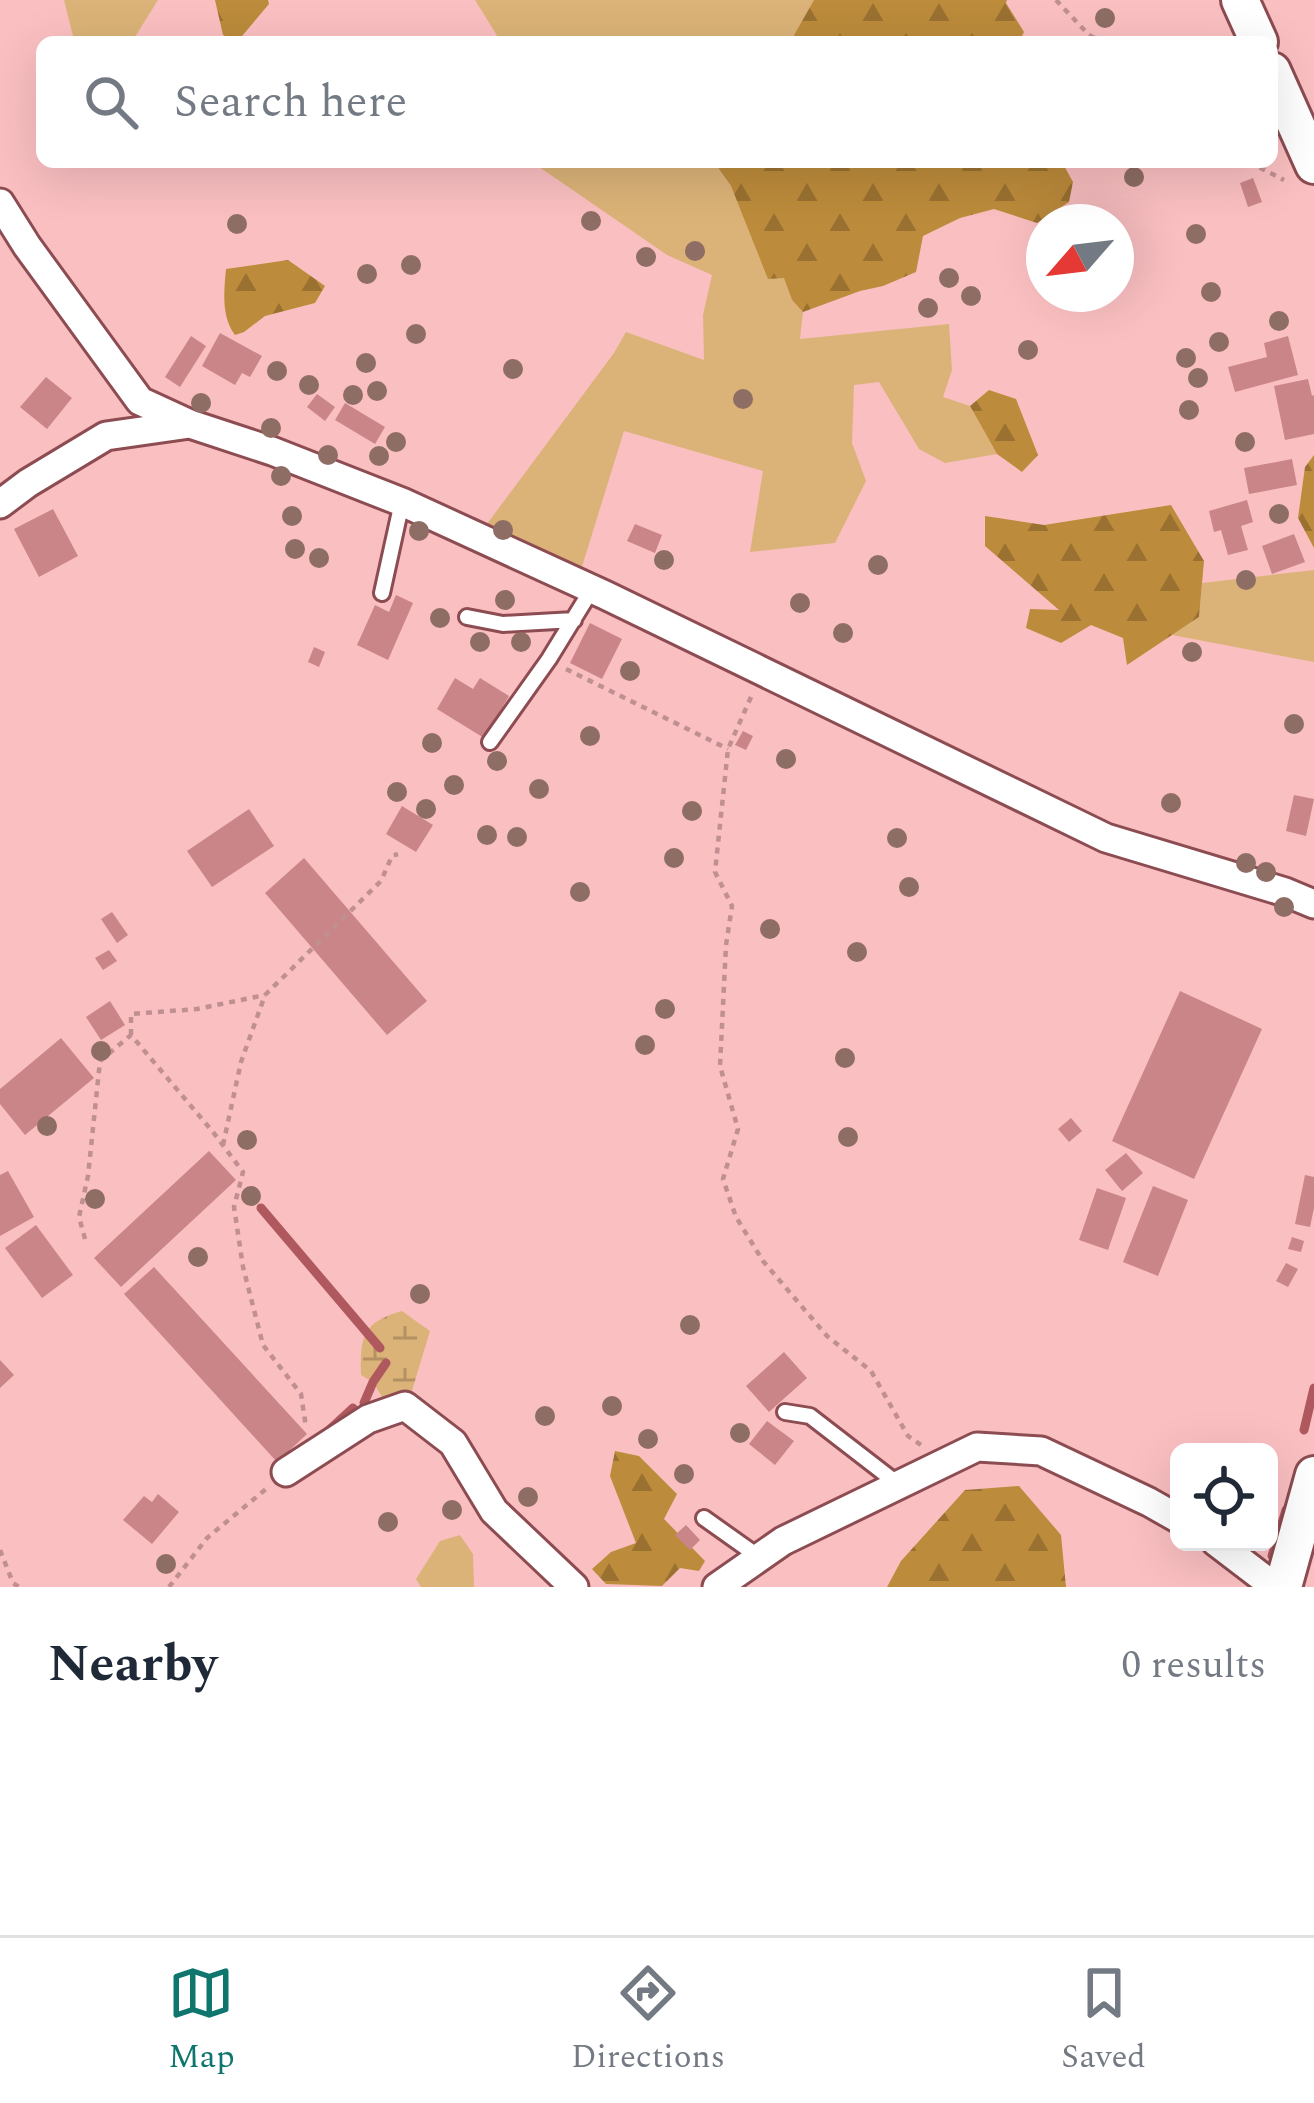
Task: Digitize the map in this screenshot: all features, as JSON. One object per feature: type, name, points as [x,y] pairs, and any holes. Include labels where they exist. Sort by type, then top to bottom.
[{"type":"main road","points":[[1240,0],[1256,36]]},
{"type":"main road","points":[[1278,84],[1314,165]]},
{"type":"main road","points":[[1279,1587],[1314,1475]]},
{"type":"street","points":[[0,203],[140,401],[402,502],[1106,838],[1314,904]]},
{"type":"street","points":[[0,504],[106,436],[190,424]]},
{"type":"street","points":[[286,1472],[368,1419],[404,1406],[453,1443],[494,1511],[574,1587]]},
{"type":"street","points":[[717,1587],[782,1540],[977,1447],[1042,1451],[1170,1515]]},
{"type":"street","points":[[1229,1551],[1279,1587]]},
{"type":"lane","points":[[382,592],[402,502]]},
{"type":"lane","points":[[490,742],[592,589]]},
{"type":"lane","points":[[466,616],[503,624],[574,620]]},
{"type":"lane","points":[[785,1412],[810,1416],[898,1484]]},
{"type":"lane","points":[[704,1518],[759,1558]]},
{"type":"path","points":[[1056,0],[1091,36]]},
{"type":"path","points":[[549,658],[728,749]]},
{"type":"path","points":[[763,671],[728,749],[715,872],[732,906],[720,1066],[738,1129],[723,1179],[736,1217],[763,1261],[827,1336],[871,1371],[908,1436],[945,1462]]},
{"type":"path","points":[[223,1145],[241,1062],[265,995],[381,881],[392,856],[398,854]]},
{"type":"path","points":[[265,995],[197,1009],[131,1014],[131,1035],[243,1172],[234,1207],[243,1267],[263,1346],[301,1394],[310,1456]]},
{"type":"path","points":[[85,1239],[79,1217],[100,1060],[131,1035]]},
{"type":"path","points":[[170,1587],[207,1538],[286,1472]]},
{"type":"path","points":[[0,1550],[19,1587]]},
{"type":"green space","points":[[64,0],[158,0],[136,36],[73,36]]},
{"type":"green space","points":[[215,0],[268,0],[242,36],[223,35]]},
{"type":"green space","points":[[475,0],[814,0],[793,36],[497,36]]},
{"type":"green space","points":[[814,0],[1007,0],[1024,32],[1022,36],[793,36]]},
{"type":"green space","points":[[541,168],[718,168],[747,224],[803,312],[800,339],[949,324],[952,370],[943,397],[970,406],[997,454],[945,463],[919,449],[879,382],[854,385],[852,443],[866,481],[835,543],[750,552],[763,471],[624,431],[580,573],[484,528],[626,332],[704,360],[703,315],[712,275],[667,255]]},
{"type":"green space","points":[[718,168],[1065,168],[1073,182],[1066,204],[1026,204],[1026,219],[994,209],[960,218],[923,236],[916,272],[803,312],[792,300],[784,278],[768,279],[731,186]]},
{"type":"green space","points":[[288,260],[325,286],[315,303],[265,316],[235,335],[225,312],[226,269]]},
{"type":"green space","points":[[989,390],[1016,399],[1038,455],[1022,472],[997,454],[970,406]]},
{"type":"green space","points":[[1314,455],[1314,548],[1298,518],[1305,467]]},
{"type":"green space","points":[[1171,505],[1204,561],[1199,617],[1127,665],[1123,638],[1091,625],[1061,643],[1026,628],[1030,609],[1059,610],[985,546],[985,516],[1044,525]]},
{"type":"green space","points":[[1314,570],[1314,662],[1172,635],[1199,617],[1202,583]]},
{"type":"green space","points":[[402,1311],[430,1331],[411,1394],[384,1400],[373,1382],[361,1375],[363,1341],[379,1320]]},
{"type":"green space","points":[[615,1451],[639,1456],[677,1494],[664,1519],[705,1561],[699,1571],[680,1568],[662,1586],[606,1584],[592,1569],[611,1552],[636,1543],[610,1476]]},
{"type":"green space","points":[[1019,1486],[1061,1535],[1066,1587],[887,1587],[901,1561],[965,1490]]},
{"type":"green space","points":[[460,1535],[473,1554],[474,1587],[421,1587],[416,1579],[440,1541]]},
{"type":"building","points":[[1253,178],[1262,202],[1248,207],[1240,183]]},
{"type":"building","points":[[220,333],[262,356],[250,377],[242,373],[235,385],[202,366]]},
{"type":"building","points":[[191,336],[206,346],[180,387],[165,377]]},
{"type":"building","points":[[1288,336],[1298,375],[1235,392],[1228,367],[1267,357],[1264,343]]},
{"type":"building","points":[[46,377],[72,398],[47,429],[20,407]]},
{"type":"building","points":[[1308,379],[1314,395],[1314,434],[1285,440],[1274,386]]},
{"type":"building","points":[[317,394],[335,407],[325,421],[307,407]]},
{"type":"building","points":[[345,403],[385,427],[375,444],[335,420]]},
{"type":"building","points":[[1292,459],[1297,485],[1249,494],[1244,468]]},
{"type":"building","points":[[1247,500],[1253,522],[1241,526],[1248,550],[1228,555],[1221,530],[1214,532],[1209,511]]},
{"type":"building","points":[[53,509],[78,556],[39,577],[14,529]]},
{"type":"building","points":[[635,524],[662,535],[655,553],[627,541]]},
{"type":"building","points":[[1294,534],[1305,562],[1272,574],[1262,546]]},
{"type":"building","points":[[396,595],[413,603],[388,660],[357,645],[375,605],[389,612]]},
{"type":"building","points":[[590,623],[622,639],[602,679],[570,663]]},
{"type":"building","points":[[314,647],[325,652],[319,667],[308,662]]},
{"type":"building","points":[[455,678],[473,689],[480,678],[509,696],[484,738],[437,709]]},
{"type":"building","points":[[743,731],[753,736],[746,750],[735,745]]},
{"type":"building","points":[[1294,795],[1314,799],[1306,836],[1286,831]]},
{"type":"building","points":[[402,806],[433,825],[416,852],[386,834]]},
{"type":"building","points":[[249,809],[274,846],[212,887],[187,851]]},
{"type":"building","points":[[304,858],[427,1001],[387,1035],[265,893]]},
{"type":"building","points":[[112,912],[128,935],[117,943],[101,919]]},
{"type":"building","points":[[109,950],[117,961],[103,970],[95,958]]},
{"type":"building","points":[[1180,991],[1262,1029],[1194,1179],[1112,1141]]},
{"type":"building","points":[[110,1001],[125,1025],[101,1040],[86,1017]]},
{"type":"building","points":[[61,1038],[94,1078],[25,1135],[0,1104],[0,1089]]},
{"type":"building","points":[[1071,1118],[1082,1131],[1069,1142],[1058,1129]]},
{"type":"building","points":[[209,1151],[236,1180],[121,1287],[94,1258]]},
{"type":"building","points":[[1126,1153],[1143,1173],[1122,1191],[1105,1170]]},
{"type":"building","points":[[8,1171],[34,1217],[0,1236],[0,1175]]},
{"type":"building","points":[[1305,1175],[1314,1177],[1310,1227],[1295,1224]]},
{"type":"building","points":[[1153,1186],[1188,1200],[1158,1276],[1123,1262]]},
{"type":"building","points":[[1097,1188],[1126,1198],[1108,1250],[1079,1240]]},
{"type":"building","points":[[36,1225],[73,1275],[42,1298],[5,1248]]},
{"type":"building","points":[[1292,1237],[1304,1241],[1301,1252],[1288,1249]]},
{"type":"building","points":[[1286,1263],[1298,1269],[1288,1287],[1276,1281]]},
{"type":"building","points":[[154,1267],[307,1434],[277,1462],[124,1294]]},
{"type":"building","points":[[784,1352],[807,1378],[769,1412],[746,1386]]},
{"type":"building","points":[[0,1360],[14,1375],[0,1388]]},
{"type":"building","points":[[767,1421],[794,1441],[775,1465],[749,1444]]},
{"type":"building","points":[[158,1494],[179,1512],[152,1544],[123,1520],[144,1496],[152,1502]]},
{"type":"building","points":[[686,1525],[700,1540],[690,1550],[675,1535]]},
{"type":"waterway","points":[[261,1208],[380,1348]]},
{"type":"waterway","points":[[364,1403],[386,1363]]},
{"type":"waterway","points":[[1304,1430],[1314,1388]]},
{"type":"waterway","points":[[329,1430],[353,1408]]},
{"type":"waterway","points":[[1272,1556],[1286,1510]]}]
